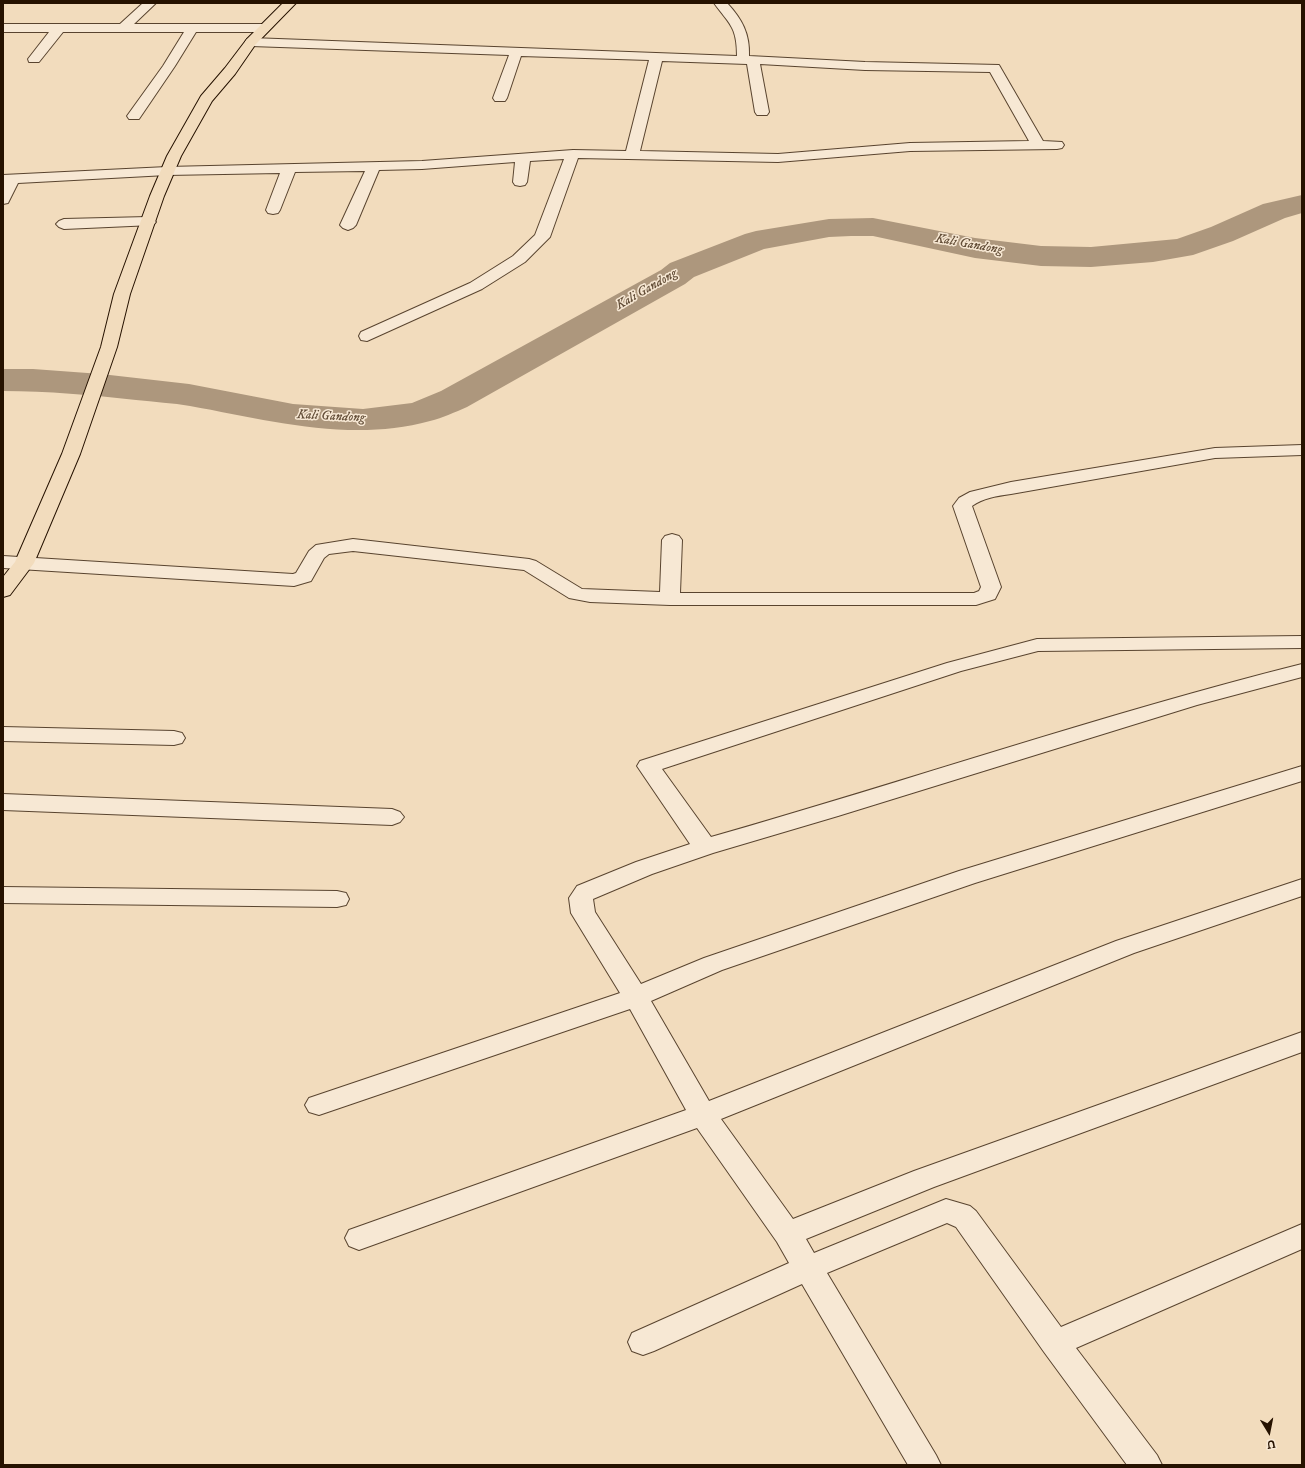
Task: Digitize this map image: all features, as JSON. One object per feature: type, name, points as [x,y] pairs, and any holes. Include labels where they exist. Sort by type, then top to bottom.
[{"type":"main road","points":[[3,591],[24,563],[70,454],[106,355],[122,294],[167,171],[206,99],[230,71],[251,42],[290,3]]},
{"type":"street","points":[[123,28],[150,3]]},
{"type":"street","points":[[720,3],[732,15],[742,34],[762,112]]},
{"type":"street","points":[[3,28],[264,28]]},
{"type":"street","points":[[34,59],[59,28]]},
{"type":"street","points":[[134,116],[169,66],[192,28]]},
{"type":"street","points":[[251,42],[748,60],[865,66],[994,68],[1039,146]]},
{"type":"street","points":[[500,98],[516,52]]},
{"type":"street","points":[[632,155],[656,57]]},
{"type":"street","points":[[3,200],[8,179],[167,171],[422,166],[573,154],[778,158],[910,146],[1057,145]]},
{"type":"street","points":[[367,336],[476,286],[519,259],[542,237],[573,154]]},
{"type":"street","points":[[520,182],[523,157]]},
{"type":"street","points":[[348,225],[374,166]]},
{"type":"street","points":[[273,210],[289,168]]},
{"type":"street","points":[[64,224],[148,222]]},
{"type":"street","points":[[3,562],[294,580],[304,577],[316,555],[323,549],[353,545],[529,565],[576,594],[590,596],[670,599],[976,599],[988,595],[991,587],[962,506],[967,500],[979,495],[1011,488],[1215,453],[1302,450]]},
{"type":"street","points":[[670,599],[672,540]]},
{"type":"street","points":[[705,847],[648,766],[954,667],[1037,645],[1302,642]]},
{"type":"street","points":[[925,1465],[787,1234],[704,1115],[636,997],[583,913],[581,898],[586,892],[644,868],[705,847],[838,809],[1189,700],[1302,670]]},
{"type":"street","points":[[3,734],[174,738]]},
{"type":"street","points":[[320,1105],[636,997],[713,964],[967,877],[1302,773]]},
{"type":"street","points":[[3,802],[392,817]]},
{"type":"street","points":[[359,1238],[704,1115],[1125,947],[1302,887]]},
{"type":"street","points":[[3,896],[337,899]]},
{"type":"street","points":[[787,1234],[924,1179],[1302,1042]]},
{"type":"street","points":[[643,1342],[808,1268],[946,1211],[960,1214],[966,1218],[1055,1343],[1146,1465]]},
{"type":"street","points":[[1055,1343],[1302,1236]]},
{"type":"waterway","name":"Kali Gandong","points":[[3,380],[33,380],[101,385],[189,395],[293,415],[363,420],[419,413],[454,399],[673,277],[682,270],[756,241],[829,228],[873,227],[975,248],[1041,256],[1091,257],[1182,248],[1222,234],[1274,211],[1302,204]]}]
